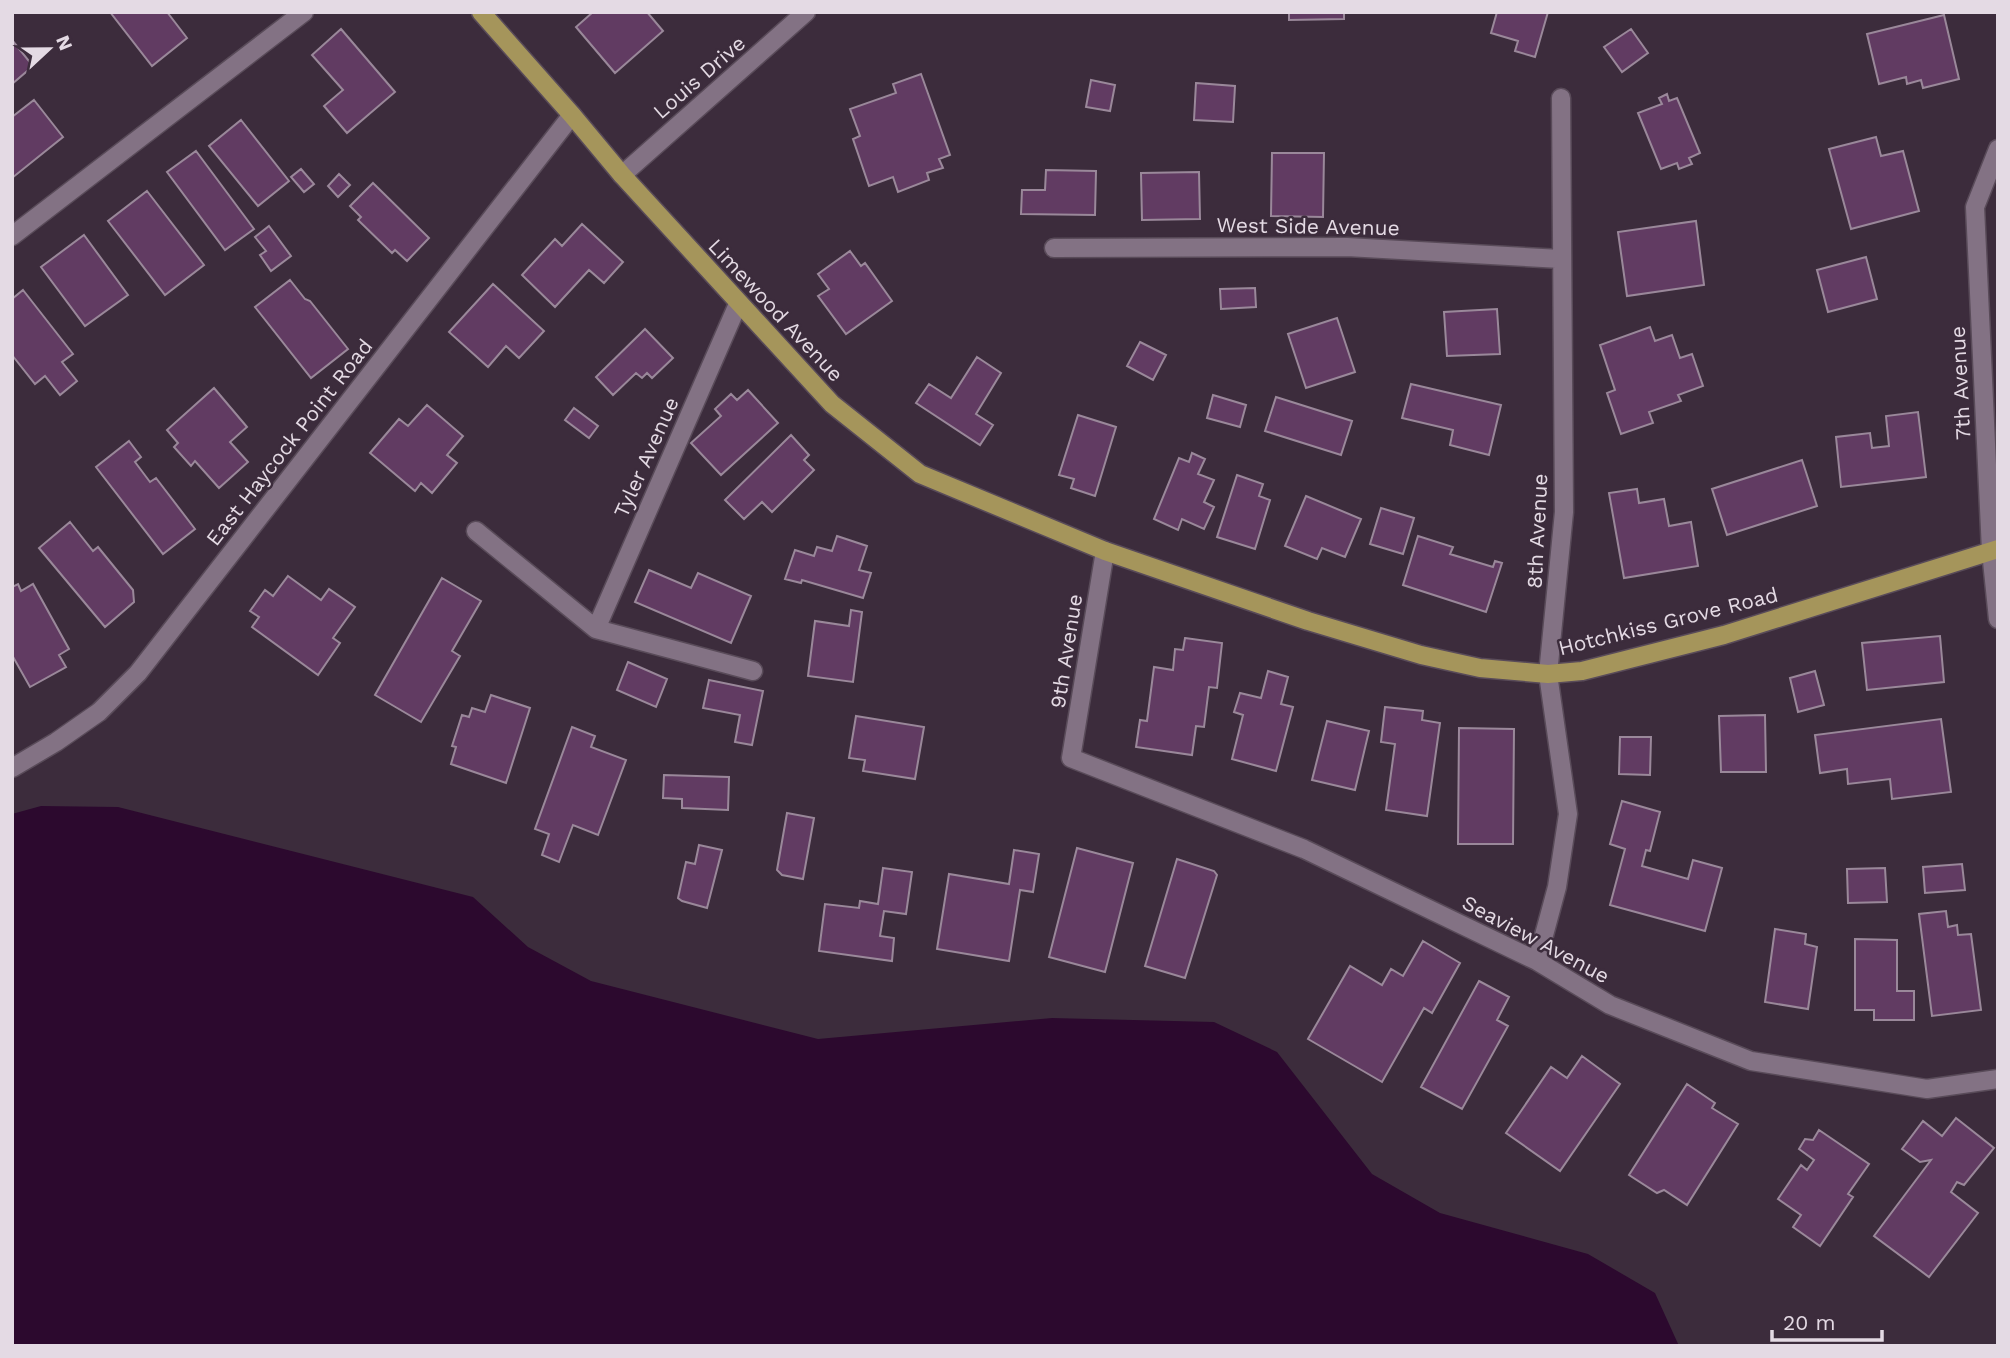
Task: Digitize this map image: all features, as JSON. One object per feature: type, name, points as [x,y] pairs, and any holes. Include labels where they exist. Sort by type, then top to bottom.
[{"type":"main road","name":"Limewood Avenue","points":[[481,12],[622,175],[832,404],[920,474],[1105,551]]},
{"type":"main road","name":"Hotchkiss Grove Road","points":[[1105,551],[1308,621],[1421,655],[1480,668],[1548,674],[1582,671],[1724,635],[1995,550]]},
{"type":"street","points":[[12,236],[304,12]]},
{"type":"street","name":"Louis Drive","points":[[622,175],[806,12]]},
{"type":"street","name":"8th Avenue","points":[[1536,961],[1557,887],[1568,814],[1548,674],[1564,512],[1561,98]]},
{"type":"street","name":"East Haycock Point Road","points":[[12,768],[99,712],[138,673],[572,115]]},
{"type":"street","name":"7th Avenue","points":[[1998,149],[1975,207],[1998,619]]},
{"type":"street","name":"West Side Avenue","points":[[1054,248],[1347,247],[1561,259]]},
{"type":"street","name":"Tyler Avenue","points":[[596,629],[738,304]]},
{"type":"street","points":[[476,531],[596,629],[753,671]]},
{"type":"street","name":"9th Avenue","points":[[1071,758],[1105,551]]},
{"type":"street","name":"Seaview Avenue","points":[[1071,758],[1304,849],[1536,961],[1610,1004],[1751,1061],[1927,1089],[1998,1079]]},
{"type":"shaded area","points":[[41,806],[118,807],[473,897],[528,947],[591,981],[818,1039],[1052,1018],[1214,1022],[1277,1052],[1372,1174],[1440,1213],[1588,1254],[1655,1293],[1679,1346],[12,1346],[12,814]]},
{"type":"building","points":[[110,12],[167,12],[187,38],[152,66]]},
{"type":"building","points":[[593,12],[647,12],[663,31],[615,73],[576,27]]},
{"type":"building","points":[[1289,12],[1344,12],[1344,19],[1289,20]]},
{"type":"building","points":[[1497,12],[1548,12],[1535,57],[1515,51],[1518,41],[1491,33]]},
{"type":"building","points":[[1944,15],[1959,79],[1923,88],[1921,80],[1907,84],[1906,77],[1879,84],[1867,34]]},
{"type":"building","points":[[341,29],[395,92],[347,133],[324,106],[343,90],[312,55]]},
{"type":"building","points":[[1631,29],[1648,53],[1622,72],[1604,47]]},
{"type":"building","points":[[12,40],[33,66],[12,84]]},
{"type":"building","points":[[921,74],[950,155],[939,159],[943,168],[927,173],[929,180],[898,192],[893,177],[869,186],[853,139],[860,136],[850,109],[896,93],[893,84]]},
{"type":"building","points":[[1091,80],[1115,85],[1110,111],[1086,107]]},
{"type":"building","points":[[1196,83],[1235,86],[1233,122],[1194,120]]},
{"type":"building","points":[[1667,94],[1669,101],[1677,98],[1700,153],[1689,158],[1692,164],[1679,169],[1677,163],[1661,169],[1638,113],[1662,104],[1659,98]]},
{"type":"building","points":[[34,100],[63,137],[12,178],[12,117]]},
{"type":"building","points":[[241,120],[289,181],[258,206],[209,146]]},
{"type":"building","points":[[1876,137],[1881,156],[1903,151],[1919,211],[1851,229],[1829,149]]},
{"type":"building","points":[[196,151],[254,229],[225,250],[167,172]]},
{"type":"building","points":[[1272,153],[1324,153],[1323,217],[1271,216]]},
{"type":"building","points":[[301,169],[314,184],[304,192],[291,177]]},
{"type":"building","points":[[1046,170],[1096,171],[1095,215],[1021,214],[1022,190],[1045,190]]},
{"type":"building","points":[[1199,172],[1200,219],[1142,220],[1141,173]]},
{"type":"building","points":[[339,174],[350,185],[338,197],[328,186]]},
{"type":"building","points":[[373,183],[429,238],[407,261],[395,250],[392,253],[358,220],[361,217],[350,206]]},
{"type":"building","points":[[147,191],[204,265],[165,295],[108,221]]},
{"type":"building","points":[[1696,221],[1704,285],[1627,296],[1618,232]]},
{"type":"building","points":[[582,224],[623,262],[604,283],[589,270],[555,307],[522,275],[555,239],[562,246]]},
{"type":"building","points":[[269,226],[291,256],[271,271],[260,255],[266,251],[255,237]]},
{"type":"building","points":[[84,235],[128,295],[85,326],[41,267]]},
{"type":"building","points":[[850,251],[861,266],[865,263],[892,301],[846,334],[818,296],[829,289],[818,274]]},
{"type":"building","points":[[1866,257],[1877,299],[1828,312],[1817,270]]},
{"type":"building","points":[[290,280],[348,349],[311,378],[255,307]]},
{"type":"building","points":[[493,284],[544,331],[519,358],[506,346],[488,367],[449,332]]},
{"type":"building","points":[[1255,288],[1256,307],[1221,309],[1220,289]]},
{"type":"building","points":[[23,290],[73,354],[62,362],[77,381],[60,395],[45,376],[35,384],[12,355],[12,299]]},
{"type":"building","points":[[1497,309],[1500,354],[1447,356],[1444,312]]},
{"type":"building","points":[[1337,318],[1355,372],[1306,388],[1288,334]]},
{"type":"building","points":[[1650,327],[1655,341],[1672,335],[1680,358],[1692,354],[1703,386],[1678,395],[1681,401],[1649,412],[1653,423],[1621,434],[1607,393],[1615,390],[1600,345]]},
{"type":"building","points":[[645,329],[673,358],[652,378],[647,373],[642,378],[636,373],[613,395],[596,377]]},
{"type":"building","points":[[1140,342],[1166,355],[1153,380],[1127,366]]},
{"type":"building","points":[[977,357],[1001,373],[976,414],[993,425],[980,445],[916,403],[929,384],[951,398]]},
{"type":"building","points":[[1411,384],[1501,405],[1489,455],[1450,445],[1453,430],[1402,418]]},
{"type":"building","points":[[214,388],[247,427],[230,442],[248,462],[219,488],[195,461],[191,466],[174,447],[178,443],[167,430]]},
{"type":"building","points":[[748,390],[778,423],[721,475],[691,443],[721,416],[715,409],[731,394],[737,400]]},
{"type":"building","points":[[1213,395],[1246,405],[1240,427],[1207,418]]},
{"type":"building","points":[[1276,397],[1352,421],[1341,455],[1265,431]]},
{"type":"building","points":[[427,405],[463,436],[447,455],[457,463],[432,493],[421,483],[415,491],[370,453],[399,419],[408,426]]},
{"type":"building","points":[[574,408],[598,426],[589,438],[565,420]]},
{"type":"building","points":[[1918,412],[1926,477],[1841,487],[1836,437],[1870,433],[1872,448],[1889,446],[1886,416]]},
{"type":"building","points":[[1078,415],[1116,427],[1095,496],[1071,488],[1074,479],[1059,475]]},
{"type":"building","points":[[791,435],[809,455],[804,460],[814,470],[772,512],[762,502],[744,519],[725,500]]},
{"type":"building","points":[[129,441],[141,457],[135,462],[150,482],[156,478],[195,529],[163,554],[96,467]]},
{"type":"building","points":[[1192,453],[1205,459],[1198,474],[1214,480],[1204,502],[1214,507],[1204,529],[1182,519],[1178,530],[1154,519],[1179,458],[1189,462]]},
{"type":"building","points":[[1802,460],[1817,506],[1727,535],[1712,489]]},
{"type":"building","points":[[1237,475],[1263,484],[1259,496],[1270,500],[1255,549],[1217,537]]},
{"type":"building","points":[[1637,489],[1639,503],[1664,499],[1669,526],[1691,522],[1698,566],[1624,578],[1609,493]]},
{"type":"building","points":[[1306,496],[1361,519],[1345,557],[1322,548],[1317,559],[1285,546]]},
{"type":"building","points":[[1381,508],[1414,518],[1403,554],[1370,544]]},
{"type":"building","points":[[70,522],[93,551],[98,547],[133,590],[134,602],[105,627],[39,548]]},
{"type":"building","points":[[837,536],[867,546],[859,570],[871,573],[863,598],[802,580],[801,583],[785,579],[795,550],[814,556],[817,547],[832,551]]},
{"type":"building","points":[[1418,536],[1453,547],[1450,554],[1493,567],[1495,561],[1502,563],[1486,612],[1403,585]]},
{"type":"building","points":[[649,570],[691,588],[698,573],[751,596],[731,643],[635,602]]},
{"type":"building","points":[[288,576],[321,600],[329,589],[355,607],[333,638],[340,643],[318,675],[252,627],[259,617],[250,611],[265,590],[273,596]]},
{"type":"building","points":[[442,578],[481,601],[452,651],[460,656],[421,722],[375,695]]},
{"type":"building","points":[[18,584],[21,591],[33,584],[69,649],[59,655],[66,667],[30,687],[12,655],[12,587]]},
{"type":"building","points":[[851,610],[862,612],[853,682],[808,676],[815,621],[849,626]]},
{"type":"building","points":[[1940,636],[1944,682],[1867,690],[1862,643]]},
{"type":"building","points":[[1185,638],[1222,643],[1217,688],[1209,687],[1204,727],[1196,726],[1192,755],[1136,747],[1140,720],[1147,721],[1154,667],[1173,670],[1175,649],[1183,650]]},
{"type":"building","points":[[628,662],[667,679],[656,707],[617,690]]},
{"type":"building","points":[[1268,671],[1288,677],[1281,704],[1293,707],[1276,771],[1232,759],[1243,715],[1234,712],[1240,693],[1261,698]]},
{"type":"building","points":[[1815,671],[1824,705],[1798,712],[1790,678]]},
{"type":"building","points":[[709,680],[763,691],[752,745],[735,742],[740,715],[703,708]]},
{"type":"building","points":[[491,695],[530,708],[506,783],[451,764],[456,747],[452,746],[462,715],[469,717],[472,708],[485,712]]},
{"type":"building","points":[[1385,707],[1423,711],[1422,720],[1440,723],[1427,816],[1386,810],[1395,744],[1381,742]]},
{"type":"building","points":[[1765,715],[1766,772],[1721,772],[1719,716]]},
{"type":"building","points":[[856,716],[924,727],[915,779],[863,771],[865,760],[849,758]]},
{"type":"building","points":[[1941,719],[1951,792],[1892,799],[1890,779],[1848,784],[1847,769],[1820,773],[1815,735]]},
{"type":"building","points":[[1327,721],[1369,731],[1355,790],[1312,780]]},
{"type":"building","points":[[572,727],[595,736],[591,747],[626,760],[598,835],[573,825],[559,862],[542,855],[549,834],[535,829]]},
{"type":"building","points":[[1459,728],[1514,729],[1513,844],[1458,844]]},
{"type":"building","points":[[1620,737],[1651,737],[1650,775],[1619,774]]},
{"type":"building","points":[[664,775],[729,777],[728,810],[682,808],[682,799],[663,798]]},
{"type":"building","points":[[1622,801],[1660,812],[1650,851],[1646,850],[1642,866],[1688,879],[1693,860],[1722,868],[1705,931],[1610,905],[1625,849],[1610,844]]},
{"type":"building","points":[[787,813],[814,818],[803,879],[782,875],[777,870]]},
{"type":"building","points":[[699,845],[722,850],[707,908],[678,898],[686,862],[695,864]]},
{"type":"building","points":[[1077,848],[1133,863],[1105,972],[1049,957]]},
{"type":"building","points":[[1014,850],[1039,854],[1033,892],[1020,890],[1009,961],[937,949],[949,874],[1009,884]]},
{"type":"building","points":[[1177,859],[1214,871],[1217,875],[1185,978],[1145,966]]},
{"type":"building","points":[[1962,864],[1965,890],[1925,893],[1923,867]]},
{"type":"building","points":[[883,868],[912,872],[906,914],[884,911],[880,936],[894,938],[892,961],[819,951],[825,904],[859,908],[860,901],[878,904]]},
{"type":"building","points":[[1885,868],[1887,902],[1848,903],[1847,869]]},
{"type":"building","points":[[1946,911],[1948,927],[1957,925],[1958,935],[1971,934],[1981,1010],[1932,1016],[1919,914]]},
{"type":"building","points":[[1775,929],[1806,934],[1805,944],[1817,947],[1808,1009],[1765,1002]]},
{"type":"building","points":[[1855,939],[1897,940],[1897,991],[1914,991],[1914,1020],[1874,1020],[1874,1010],[1855,1010]]},
{"type":"building","points":[[1423,941],[1460,963],[1432,1013],[1424,1008],[1382,1082],[1308,1039],[1350,966],[1382,985],[1391,969],[1403,976]]},
{"type":"building","points":[[1479,981],[1509,997],[1497,1020],[1508,1026],[1462,1109],[1421,1087]]},
{"type":"building","points":[[1582,1056],[1620,1084],[1560,1171],[1506,1133],[1551,1067],[1567,1078]]},
{"type":"building","points":[[1687,1084],[1715,1103],[1712,1108],[1738,1124],[1687,1205],[1664,1190],[1657,1193],[1629,1175]]},
{"type":"building","points":[[1956,1118],[1994,1148],[1964,1185],[1957,1182],[1951,1192],[1978,1213],[1929,1277],[1874,1236],[1931,1160],[1920,1162],[1902,1149],[1923,1121],[1942,1136]]},
{"type":"building","points":[[1819,1130],[1869,1164],[1848,1194],[1853,1197],[1820,1246],[1793,1227],[1801,1215],[1778,1199],[1801,1165],[1807,1170],[1814,1160],[1799,1149],[1805,1139],[1813,1140]]}]
